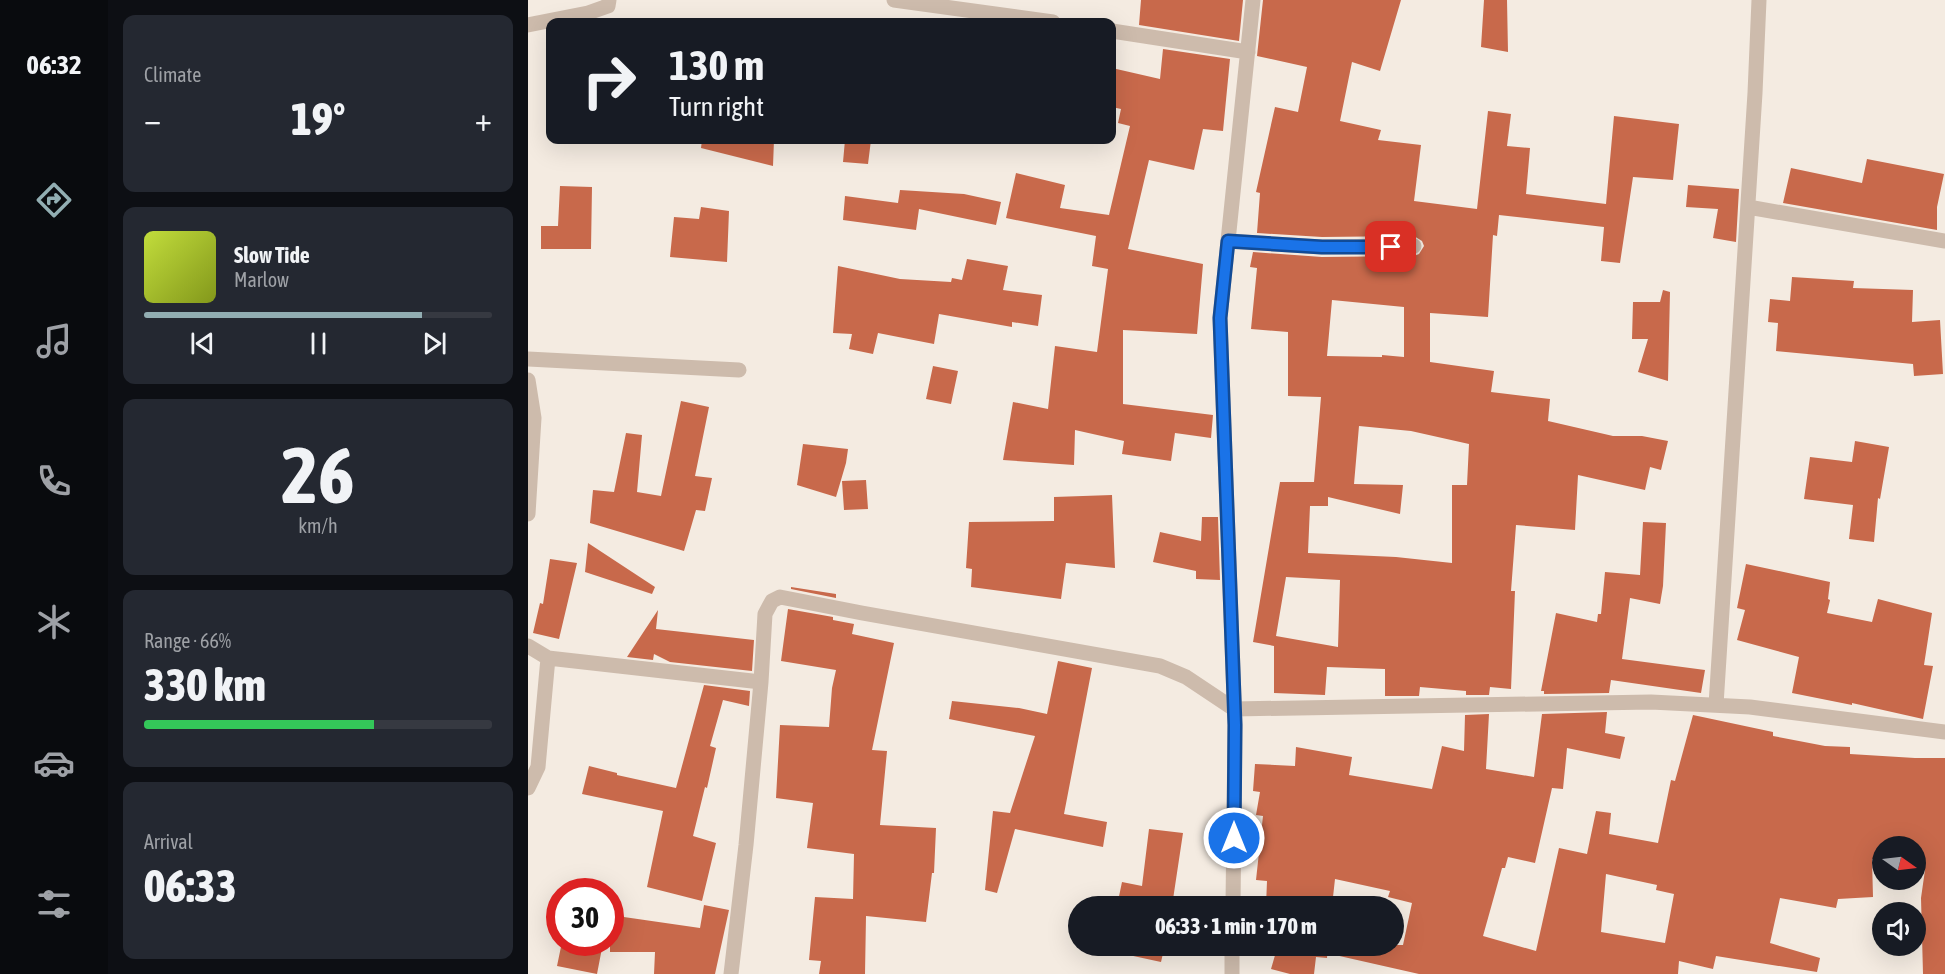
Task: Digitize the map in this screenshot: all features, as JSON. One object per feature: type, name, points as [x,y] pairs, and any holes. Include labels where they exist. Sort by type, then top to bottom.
[{"type":"street","points":[[563,18],[608,6],[609,0]]},
{"type":"street","points":[[894,0],[1024,18]]},
{"type":"street","points":[[1233,896],[1234,709],[1220,318],[1253,0]]},
{"type":"street","points":[[1716,705],[1759,0]]},
{"type":"street","points":[[528,25],[546,21]]},
{"type":"street","points":[[1116,32],[1248,52]]},
{"type":"street","points":[[1748,207],[1945,241]]},
{"type":"street","points":[[1228,241],[1322,247],[1414,246]]},
{"type":"street","points":[[528,359],[739,370]]},
{"type":"street","points":[[528,380],[534,418],[528,514]]},
{"type":"street","points":[[731,974],[746,845],[765,614],[772,601],[780,597],[1160,666],[1186,677],[1234,709],[1651,702],[1750,707],[1945,732]]},
{"type":"street","points":[[528,646],[548,658],[761,682]]},
{"type":"street","points":[[528,788],[538,767],[548,658]]},
{"type":"street","points":[[1232,974],[1233,956]]},
{"type":"building","points":[[1141,0],[1243,0],[1239,41],[1139,25]]},
{"type":"building","points":[[1263,0],[1401,0],[1380,71],[1352,62],[1340,121],[1381,130],[1378,140],[1421,145],[1414,201],[1477,209],[1488,111],[1511,114],[1507,146],[1530,148],[1526,194],[1606,204],[1614,116],[1679,124],[1673,180],[1633,177],[1620,263],[1601,261],[1604,227],[1499,215],[1497,236],[1493,235],[1488,317],[1430,313],[1430,362],[1494,371],[1491,392],[1550,399],[1548,421],[1613,436],[1642,436],[1668,441],[1661,470],[1650,467],[1645,490],[1578,475],[1575,530],[1516,525],[1511,591],[1515,591],[1511,689],[1490,687],[1489,695],[1466,695],[1466,691],[1420,687],[1419,696],[1385,696],[1385,669],[1327,667],[1325,695],[1274,693],[1274,646],[1253,642],[1280,482],[1314,482],[1321,397],[1288,396],[1288,332],[1251,329],[1257,268],[1250,267],[1253,252],[1322,257],[1414,256],[1419,254],[1424,246],[1422,241],[1414,236],[1322,237],[1257,233],[1260,193],[1256,192],[1275,107],[1298,112],[1307,67],[1257,56]],"holes":[[[1332,300],[1404,307],[1404,357],[1327,356]],[[1359,426],[1411,431],[1469,444],[1467,485],[1452,485],[1452,563],[1396,557],[1308,553],[1310,506],[1328,506],[1328,497],[1400,514],[1403,485],[1354,484]],[[1286,577],[1340,580],[1338,647],[1276,636]]]},
{"type":"building","points":[[1484,0],[1507,0],[1508,52],[1481,47]]},
{"type":"building","points":[[1163,49],[1230,59],[1223,131],[1203,129],[1194,170],[1149,160],[1128,249],[1203,264],[1197,334],[1123,330],[1123,404],[1213,415],[1211,438],[1175,433],[1171,461],[1122,454],[1124,441],[1075,430],[1074,465],[1003,460],[1013,402],[1048,409],[1055,346],[1097,352],[1108,269],[1092,266],[1096,236],[1006,218],[1016,173],[1065,185],[1060,208],[1109,215],[1130,126],[1118,123],[1121,109],[1116,108],[1116,69],[1160,79]]},
{"type":"building","points":[[702,144],[774,144],[773,166],[701,148]]},
{"type":"building","points":[[845,144],[870,144],[868,164],[843,162]]},
{"type":"building","points":[[1867,159],[1944,174],[1937,207],[1937,230],[1783,203],[1791,168],[1862,183]]},
{"type":"building","points":[[1688,185],[1739,189],[1736,242],[1713,238],[1718,209],[1686,207]]},
{"type":"building","points":[[560,186],[592,187],[591,249],[541,249],[541,226],[558,226]]},
{"type":"building","points":[[900,190],[964,194],[1001,202],[996,225],[919,209],[916,230],[843,220],[845,196],[898,203]]},
{"type":"building","points":[[701,207],[729,211],[727,262],[670,257],[674,217],[699,219]]},
{"type":"building","points":[[967,259],[1008,266],[1003,290],[1042,295],[1038,326],[1012,322],[1012,327],[939,314],[934,344],[878,333],[873,354],[849,349],[852,334],[833,333],[838,266],[900,279],[951,282],[952,278],[962,280]]},
{"type":"building","points":[[1792,277],[1854,281],[1853,288],[1913,290],[1912,322],[1940,320],[1943,374],[1914,376],[1913,364],[1776,351],[1778,323],[1768,322],[1770,299],[1790,301]]},
{"type":"building","points":[[1663,290],[1670,292],[1668,381],[1638,372],[1648,339],[1632,339],[1633,302],[1660,302]]},
{"type":"building","points":[[933,366],[958,371],[951,404],[926,399]]},
{"type":"building","points":[[681,401],[709,407],[695,476],[712,478],[705,511],[696,510],[684,551],[590,523],[593,490],[614,492],[626,433],[642,435],[637,492],[661,496]]},
{"type":"building","points":[[1855,441],[1889,447],[1880,499],[1878,498],[1874,542],[1849,539],[1853,505],[1804,499],[1810,457],[1852,462]]},
{"type":"building","points":[[803,444],[848,449],[836,497],[797,485]]},
{"type":"building","points":[[866,480],[868,509],[844,510],[842,481]]},
{"type":"building","points":[[1112,495],[1115,568],[1066,563],[1061,599],[971,587],[972,569],[966,568],[969,522],[1054,521],[1054,497]]},
{"type":"building","points":[[1202,517],[1218,517],[1220,580],[1196,579],[1196,571],[1153,562],[1160,532],[1201,541]]},
{"type":"building","points":[[1643,522],[1666,523],[1663,586],[1660,604],[1630,598],[1622,659],[1705,670],[1701,693],[1611,680],[1609,693],[1544,694],[1544,691],[1541,691],[1556,613],[1597,622],[1598,614],[1601,614],[1605,572],[1640,575]]},
{"type":"building","points":[[588,543],[655,587],[652,594],[585,572]]},
{"type":"building","points":[[550,559],[577,563],[559,639],[533,633],[540,603],[543,604]]},
{"type":"building","points":[[1746,564],[1830,582],[1827,613],[1872,622],[1878,599],[1932,613],[1924,665],[1933,666],[1923,719],[1852,703],[1852,705],[1792,693],[1799,657],[1737,640],[1745,610],[1737,608]]},
{"type":"building","points":[[791,587],[836,594],[836,598],[791,589]]},
{"type":"building","points":[[788,609],[833,617],[833,620],[854,624],[852,634],[894,643],[872,750],[887,751],[880,825],[936,828],[934,873],[932,873],[926,922],[866,916],[865,974],[819,974],[821,961],[809,960],[815,897],[853,899],[854,854],[807,848],[813,803],[776,798],[780,725],[829,727],[836,670],[781,661]]},
{"type":"building","points":[[658,610],[656,629],[754,640],[752,671],[670,662],[654,654],[653,660],[627,657]]},
{"type":"building","points":[[1058,661],[1092,668],[1064,814],[1107,822],[1103,847],[1015,829],[997,893],[985,890],[993,811],[1010,813],[1035,736],[949,719],[952,701],[1019,708],[1047,714]]},
{"type":"building","points":[[704,685],[750,691],[749,706],[723,700],[710,746],[716,748],[693,836],[716,843],[702,901],[647,887],[663,811],[582,794],[589,766],[617,773],[617,775],[676,788]]},
{"type":"building","points":[[1607,712],[1605,733],[1625,737],[1620,759],[1567,748],[1563,789],[1552,788],[1535,863],[1508,857],[1505,868],[1502,868],[1483,936],[1536,951],[1559,848],[1587,854],[1596,811],[1611,813],[1609,834],[1658,843],[1671,780],[1675,781],[1693,715],[1773,732],[1773,736],[1825,746],[1850,747],[1850,754],[1945,758],[1945,974],[1923,974],[1923,956],[1926,956],[1926,902],[1921,902],[1921,898],[1922,890],[1926,890],[1926,836],[1872,836],[1873,897],[1838,899],[1836,908],[1780,898],[1770,943],[1820,958],[1817,972],[1716,956],[1713,969],[1679,961],[1678,974],[1419,974],[1339,956],[1404,956],[1404,940],[1412,903],[1404,901],[1404,896],[1388,896],[1390,891],[1335,879],[1333,896],[1266,896],[1267,881],[1256,880],[1263,816],[1256,815],[1260,792],[1253,791],[1255,764],[1295,766],[1296,747],[1352,757],[1349,775],[1432,789],[1442,746],[1464,751],[1465,715],[1489,714],[1486,769],[1534,777],[1542,714]],"holes":[[[1606,874],[1657,885],[1656,890],[1674,894],[1665,943],[1601,932]]]},
{"type":"building","points":[[1149,829],[1183,833],[1174,896],[1119,896],[1122,882],[1142,886]]},
{"type":"building","points":[[704,905],[729,910],[715,974],[654,974],[655,952],[624,952],[624,917],[700,928]]},
{"type":"building","points":[[559,956],[600,956],[597,974],[557,966]]},
{"type":"building","points":[[1133,956],[1162,956],[1161,962]]},
{"type":"building","points":[[1275,956],[1327,956],[1327,958],[1316,957],[1314,974],[1290,974],[1271,969]]},
{"type":"route","points":[[1234,838],[1235,725],[1220,318],[1228,241],[1322,247],[1391,247]]}]
